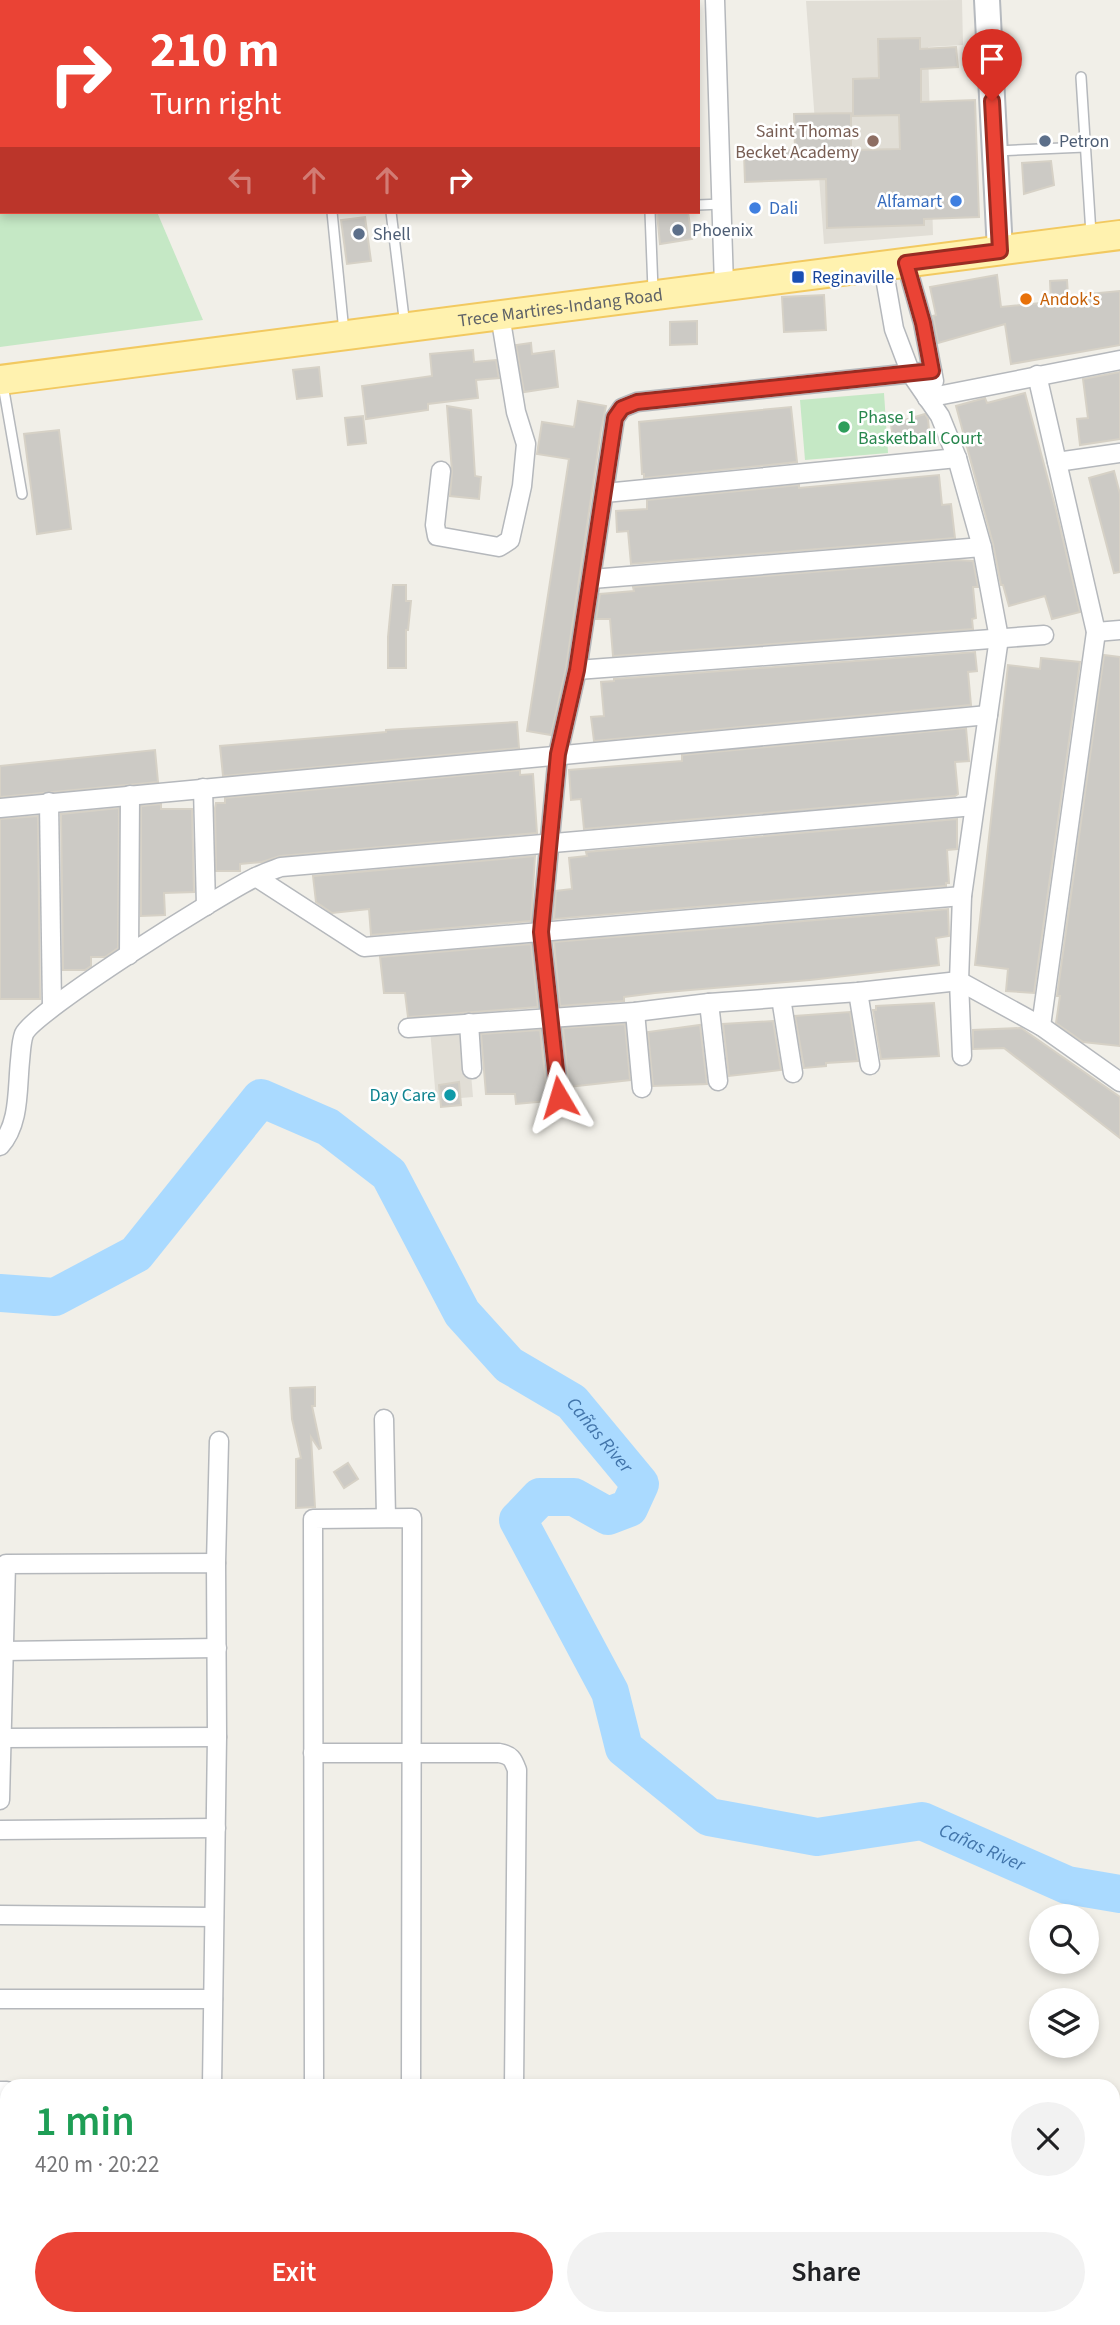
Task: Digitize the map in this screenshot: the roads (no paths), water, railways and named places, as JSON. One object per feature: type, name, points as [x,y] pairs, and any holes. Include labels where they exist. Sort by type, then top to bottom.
[{"type":"main road","name":"Trece Martires-Indang Road","points":[[1,380],[1120,235]]},
{"type":"street","points":[[715,0],[724,286]]},
{"type":"street","points":[[987,0],[1000,251]]},
{"type":"street","points":[[895,265],[923,323],[932,371],[932,397]]},
{"type":"street","points":[[895,265],[894,329],[911,374],[932,397],[957,458],[982,547],[999,638],[962,896],[959,981],[962,1056]]},
{"type":"street","points":[[441,471],[435,524],[437,536],[499,547],[506,545],[510,540],[522,486],[526,444],[516,412],[500,315]]},
{"type":"street","points":[[932,397],[1120,360]]},
{"type":"street","points":[[559,1097],[541,932],[558,754],[577,670],[615,418],[622,408],[637,402],[932,371]]},
{"type":"street","points":[[1037,375],[1097,632],[1041,1026]]},
{"type":"street","points":[[1057,462],[1120,453]]},
{"type":"street","points":[[605,493],[957,458]]},
{"type":"street","points":[[592,579],[982,547]]},
{"type":"street","points":[[1097,632],[1120,630]]},
{"type":"street","points":[[577,670],[1044,635]]},
{"type":"street","points":[[0,808],[988,715]]},
{"type":"street","points":[[204,788],[206,906]]},
{"type":"street","points":[[129,955],[130,795]]},
{"type":"street","points":[[49,802],[52,1007]]},
{"type":"street","points":[[0,1146],[8,1137],[14,1122],[24,1034],[52,1007],[129,955],[256,877],[281,867],[974,806]]},
{"type":"street","points":[[256,877],[364,947],[962,896]]},
{"type":"street","points":[[408,1028],[635,1012],[959,981],[1041,1026],[1120,1082]]},
{"type":"street","points":[[858,992],[870,1065]]},
{"type":"street","points":[[781,998],[793,1073]]},
{"type":"street","points":[[709,1003],[718,1081]]},
{"type":"street","points":[[635,1012],[642,1088]]},
{"type":"street","points":[[469,1023],[472,1069]]},
{"type":"street","points":[[384,1419],[386,1517]]},
{"type":"street","points":[[212,2079],[219,1441]]},
{"type":"street","points":[[314,2079],[313,1519],[386,1517],[412,1518],[411,2079]]},
{"type":"street","points":[[0,1800],[6,1564],[216,1563]]},
{"type":"street","points":[[3,1651],[217,1648]]},
{"type":"street","points":[[3,1738],[217,1737]]},
{"type":"street","points":[[313,1753],[499,1753],[507,1754],[513,1759],[517,1770],[514,2079]]},
{"type":"street","points":[[0,1830],[216,1828]]},
{"type":"street","points":[[0,1914],[214,1917]]},
{"type":"street","points":[[0,1999],[213,1999]]},
{"type":"lane","points":[[1081,77],[1092,239]]},
{"type":"lane","points":[[995,151],[1085,146]]},
{"type":"lane","points":[[700,205],[722,204]]},
{"type":"lane","points":[[332,214],[344,335]]},
{"type":"lane","points":[[391,214],[405,327]]},
{"type":"lane","points":[[650,214],[653,296]]},
{"type":"lane","points":[[1,380],[22,494]]},
{"type":"waterway","name":"Cañas River","points":[[0,1293],[55,1297],[136,1254],[261,1098],[328,1127],[389,1174],[462,1313],[509,1365],[572,1402],[640,1484],[629,1508],[608,1516],[574,1497],[540,1497],[518,1520],[610,1692],[624,1748],[709,1817],[817,1837],[922,1821],[1067,1885],[1120,1894]]},
{"type":"place","name":"Saint Thomas Becket Academy","points":[[873,141]]},
{"type":"place","name":"Petron","points":[[1045,141]]},
{"type":"place","name":"Alfamart","points":[[956,201]]},
{"type":"place","name":"Dali","points":[[755,208]]},
{"type":"place","name":"Phoenix","points":[[678,230]]},
{"type":"place","name":"Shell","points":[[359,234]]},
{"type":"place","name":"Reginaville","points":[[798,277]]},
{"type":"place","name":"Andok's","points":[[1026,299]]},
{"type":"place","name":"Phase 1 Basketball Court","points":[[844,427]]},
{"type":"place","name":"Day Care","points":[[450,1095]]}]
